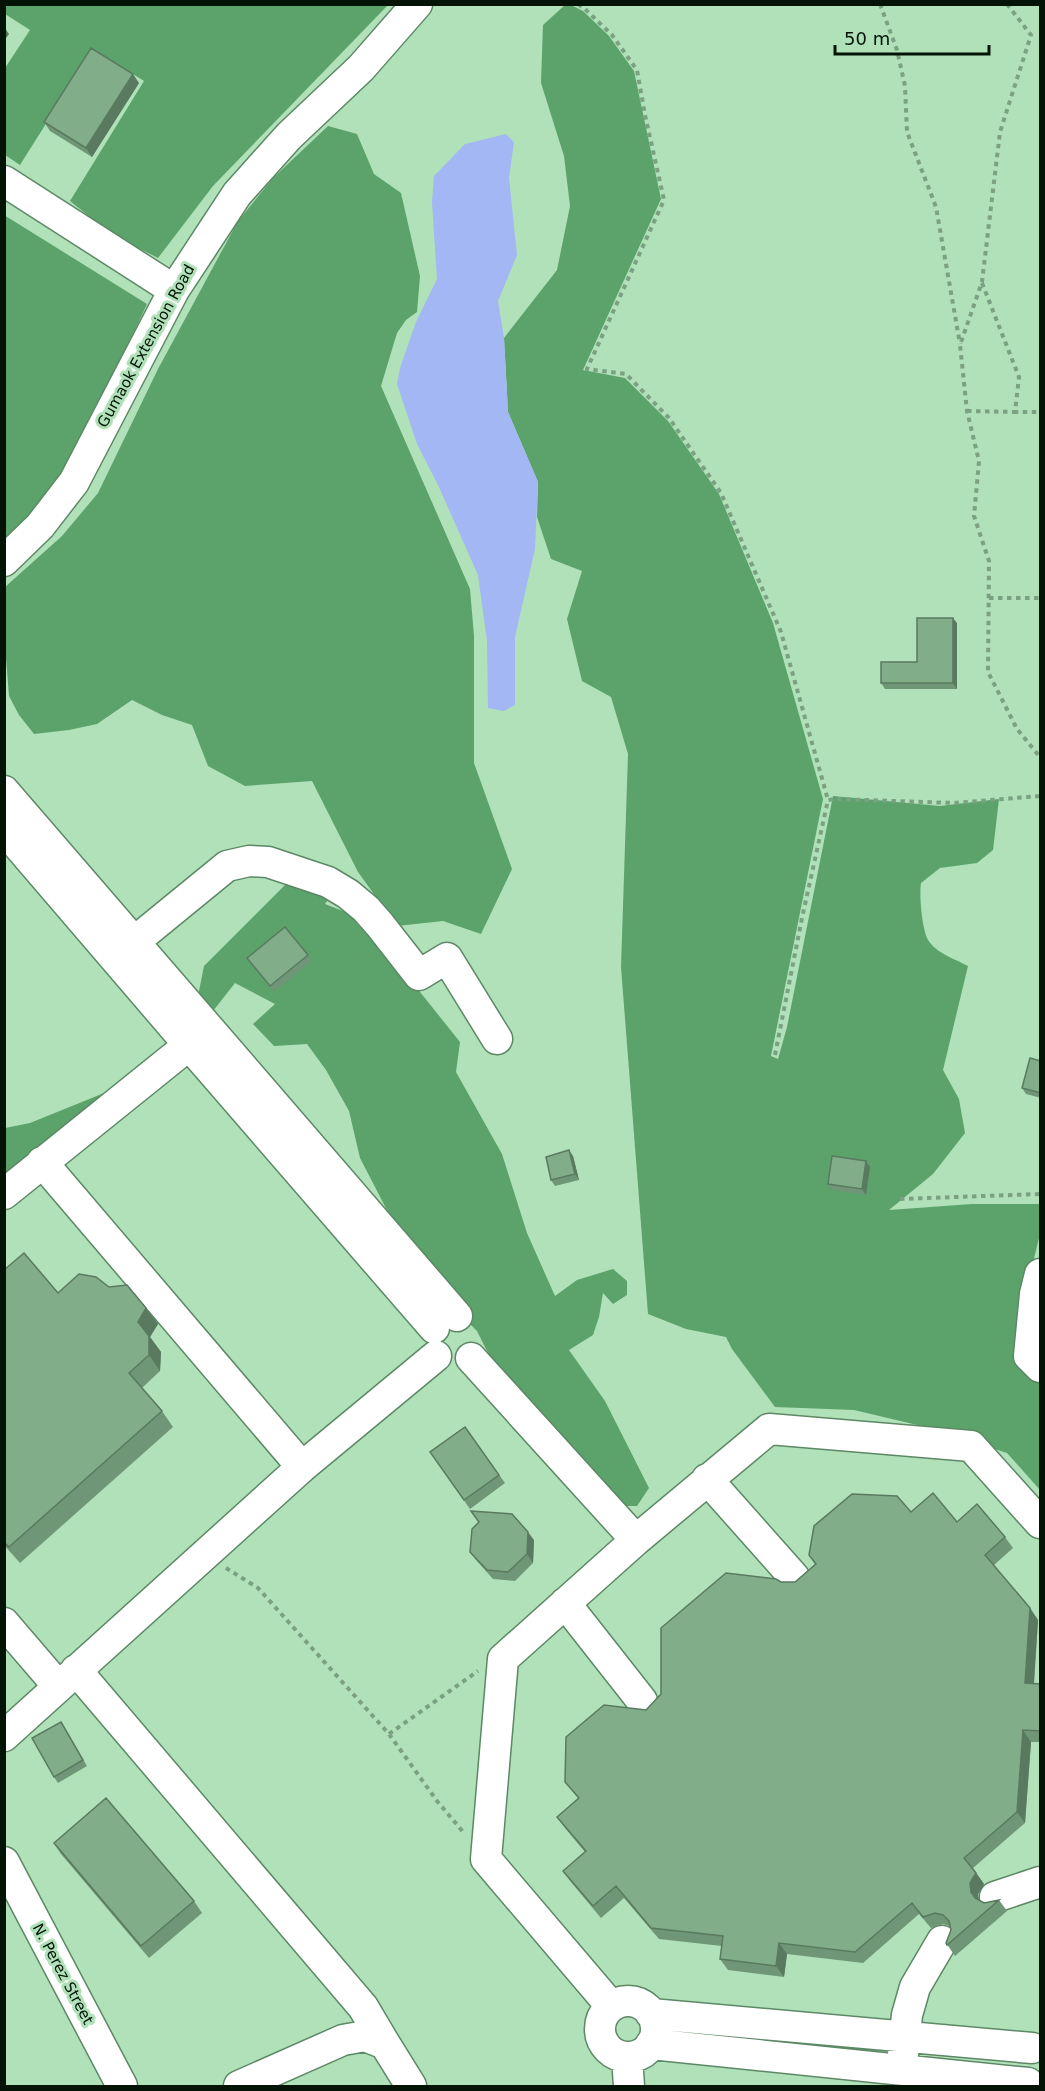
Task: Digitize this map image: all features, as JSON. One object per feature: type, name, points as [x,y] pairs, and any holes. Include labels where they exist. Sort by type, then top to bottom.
[{"type":"street","name":"Gumaok Extension Road","points":[[4,561],[40,526],[74,482],[174,290],[237,194],[289,136],[361,68],[417,4]]},
{"type":"street","points":[[4,181],[174,290]]},
{"type":"street","points":[[4,791],[134,942],[442,1333],[444,1362],[463,1363],[477,1350],[479,1341],[477,1331],[465,1319],[442,1333],[302,1467],[4,1736]]},
{"type":"street","points":[[4,829],[189,1045],[442,1333]]},
{"type":"street","points":[[134,942],[227,866],[249,861],[268,862],[328,882],[348,894],[366,909],[419,975],[447,957],[497,1039]]},
{"type":"street","points":[[4,1194],[189,1045]]},
{"type":"street","points":[[42,1162],[302,1467]]},
{"type":"street","points":[[1041,1274],[1035,1293],[1029,1356],[1041,1367]]},
{"type":"street","points":[[471,1358],[636,1539]]},
{"type":"street","points":[[611,2006],[486,1859],[503,1659],[636,1539],[769,1429],[971,1446],[1041,1523]]},
{"type":"street","points":[[707,1479],[794,1577]]},
{"type":"street","points":[[565,1603],[642,1701]]},
{"type":"street","points":[[4,1623],[67,1678],[363,2007],[411,2086]]},
{"type":"street","name":"N. Perez Street","points":[[4,1862],[122,2086]]},
{"type":"street","points":[[995,1897],[1041,1882]]},
{"type":"street","points":[[902,2070],[907,2015],[915,1987],[942,1941]]},
{"type":"street","points":[[629,2086],[639,2050],[656,2029],[646,2007],[628,2001],[611,2006],[601,2020],[601,2038],[611,2052],[639,2050],[902,2070],[1028,2085],[1028,2065],[1036,2041],[904,2036],[651,2014]]},
{"type":"street","points":[[239,2086],[343,2040],[365,2036],[385,2044]]},
{"type":"path","points":[[578,4],[612,35],[638,70],[645,115],[664,200],[587,369],[626,374],[669,418],[721,493],[780,632],[828,800],[775,1055]]},
{"type":"path","points":[[880,4],[897,50],[905,86],[907,132],[936,207],[960,345],[967,411],[979,460],[974,516],[989,561],[988,672],[1017,729],[1041,757]]},
{"type":"path","points":[[960,345],[982,282],[1000,132],[1031,35],[1007,4]]},
{"type":"path","points":[[982,282],[1019,377],[1015,412]]},
{"type":"path","points":[[967,411],[1041,412]]},
{"type":"path","points":[[989,598],[1041,598]]},
{"type":"path","points":[[828,800],[954,803],[1041,796]]},
{"type":"path","points":[[900,1199],[1041,1194]]},
{"type":"path","points":[[206,1554],[258,1588],[389,1734],[437,1801],[486,1859]]},
{"type":"path","points":[[389,1734],[476,1672],[503,1659]]},
{"type":"green space","points":[[4,5],[388,5],[213,186],[158,258],[111,234],[70,201],[144,81],[93,49],[20,165],[5,155],[5,68],[30,30],[5,14]]},
{"type":"green space","points":[[565,5],[571,5],[583,11],[609,36],[634,71],[661,199],[583,370],[625,378],[668,421],[719,494],[773,623],[823,799],[771,1056],[778,1059],[787,1027],[833,796],[940,806],[999,799],[993,850],[977,863],[940,868],[921,883],[920,896],[928,940],[941,952],[968,966],[943,1070],[959,1099],[965,1133],[933,1174],[889,1210],[972,1204],[1040,1204],[1040,1234],[1026,1291],[1040,1379],[1040,1490],[1007,1453],[934,1429],[854,1410],[775,1407],[732,1349],[726,1337],[686,1329],[648,1314],[621,967],[628,754],[611,697],[582,681],[567,619],[582,571],[551,559],[537,517],[538,482],[508,412],[504,338],[557,270],[570,206],[564,156],[541,83],[543,25]]},
{"type":"green space","points":[[328,126],[357,134],[374,174],[401,193],[420,276],[417,312],[406,320],[397,333],[381,386],[470,589],[474,636],[474,763],[512,869],[481,934],[443,921],[397,926],[358,872],[312,781],[245,786],[208,766],[192,725],[162,715],[132,700],[97,724],[34,734],[19,715],[9,696],[5,646],[5,587],[62,536],[98,493],[158,369],[238,221],[273,178]]},
{"type":"green space","points":[[4,215],[147,304],[93,421],[38,510],[4,540]]},
{"type":"green space","points":[[292,878],[333,892],[325,904],[361,918],[460,1042],[456,1072],[502,1154],[527,1233],[555,1296],[577,1280],[613,1269],[627,1281],[627,1295],[613,1304],[603,1293],[593,1335],[569,1350],[605,1401],[649,1488],[637,1506],[615,1506],[493,1363],[477,1331],[420,1274],[360,1158],[349,1111],[326,1070],[307,1044],[274,1046],[253,1024],[275,1004],[235,983],[213,1011],[197,1001],[204,966]]},
{"type":"green space","points":[[109,1091],[5,1180],[5,1128],[30,1123]]},
{"type":"water","points":[[506,134],[514,142],[509,178],[517,255],[498,301],[504,338],[508,412],[538,482],[535,549],[515,637],[515,705],[504,711],[488,708],[487,641],[478,575],[417,444],[397,384],[400,368],[416,322],[437,279],[432,202],[434,176],[465,144]]},
{"type":"building","points":[[91,48],[133,74],[86,148],[44,122]]},
{"type":"building","points":[[917,618],[953,618],[953,683],[881,683],[881,662],[917,662]]},
{"type":"building","points":[[285,927],[308,955],[270,986],[247,958]]},
{"type":"building","points":[[1030,1058],[1041,1061],[1041,1093],[1022,1088]]},
{"type":"building","points":[[569,1150],[575,1174],[551,1180],[546,1157]]},
{"type":"building","points":[[832,1156],[866,1161],[862,1189],[828,1184]]},
{"type":"building","points":[[24,1253],[58,1293],[79,1274],[96,1277],[109,1287],[127,1285],[146,1308],[138,1322],[149,1336],[149,1355],[129,1373],[162,1411],[9,1547],[4,1542],[4,1270]]},
{"type":"building","points":[[465,1427],[499,1475],[464,1500],[430,1452]]},
{"type":"building","points":[[933,1493],[957,1522],[977,1504],[1005,1537],[985,1555],[1030,1608],[1025,1683],[1041,1684],[1041,1731],[1023,1730],[1017,1812],[964,1858],[976,1873],[970,1883],[971,1892],[975,1898],[984,1903],[999,1900],[947,1945],[951,1930],[949,1921],[943,1915],[935,1913],[923,1917],[912,1903],[855,1952],[779,1943],[776,1966],[720,1959],[723,1936],[651,1928],[616,1886],[593,1906],[563,1871],[586,1851],[557,1817],[579,1798],[565,1782],[566,1737],[604,1705],[646,1710],[661,1694],[661,1628],[726,1573],[776,1579],[781,1582],[795,1582],[816,1564],[809,1555],[814,1526],[852,1494],[897,1496],[911,1512]]},
{"type":"building","points":[[471,1511],[512,1514],[528,1532],[527,1554],[508,1572],[487,1570],[470,1552],[472,1529],[479,1522]]},
{"type":"building","points":[[61,1722],[83,1760],[54,1777],[32,1738]]},
{"type":"building","points":[[106,1798],[194,1901],[141,1946],[54,1843]]}]
